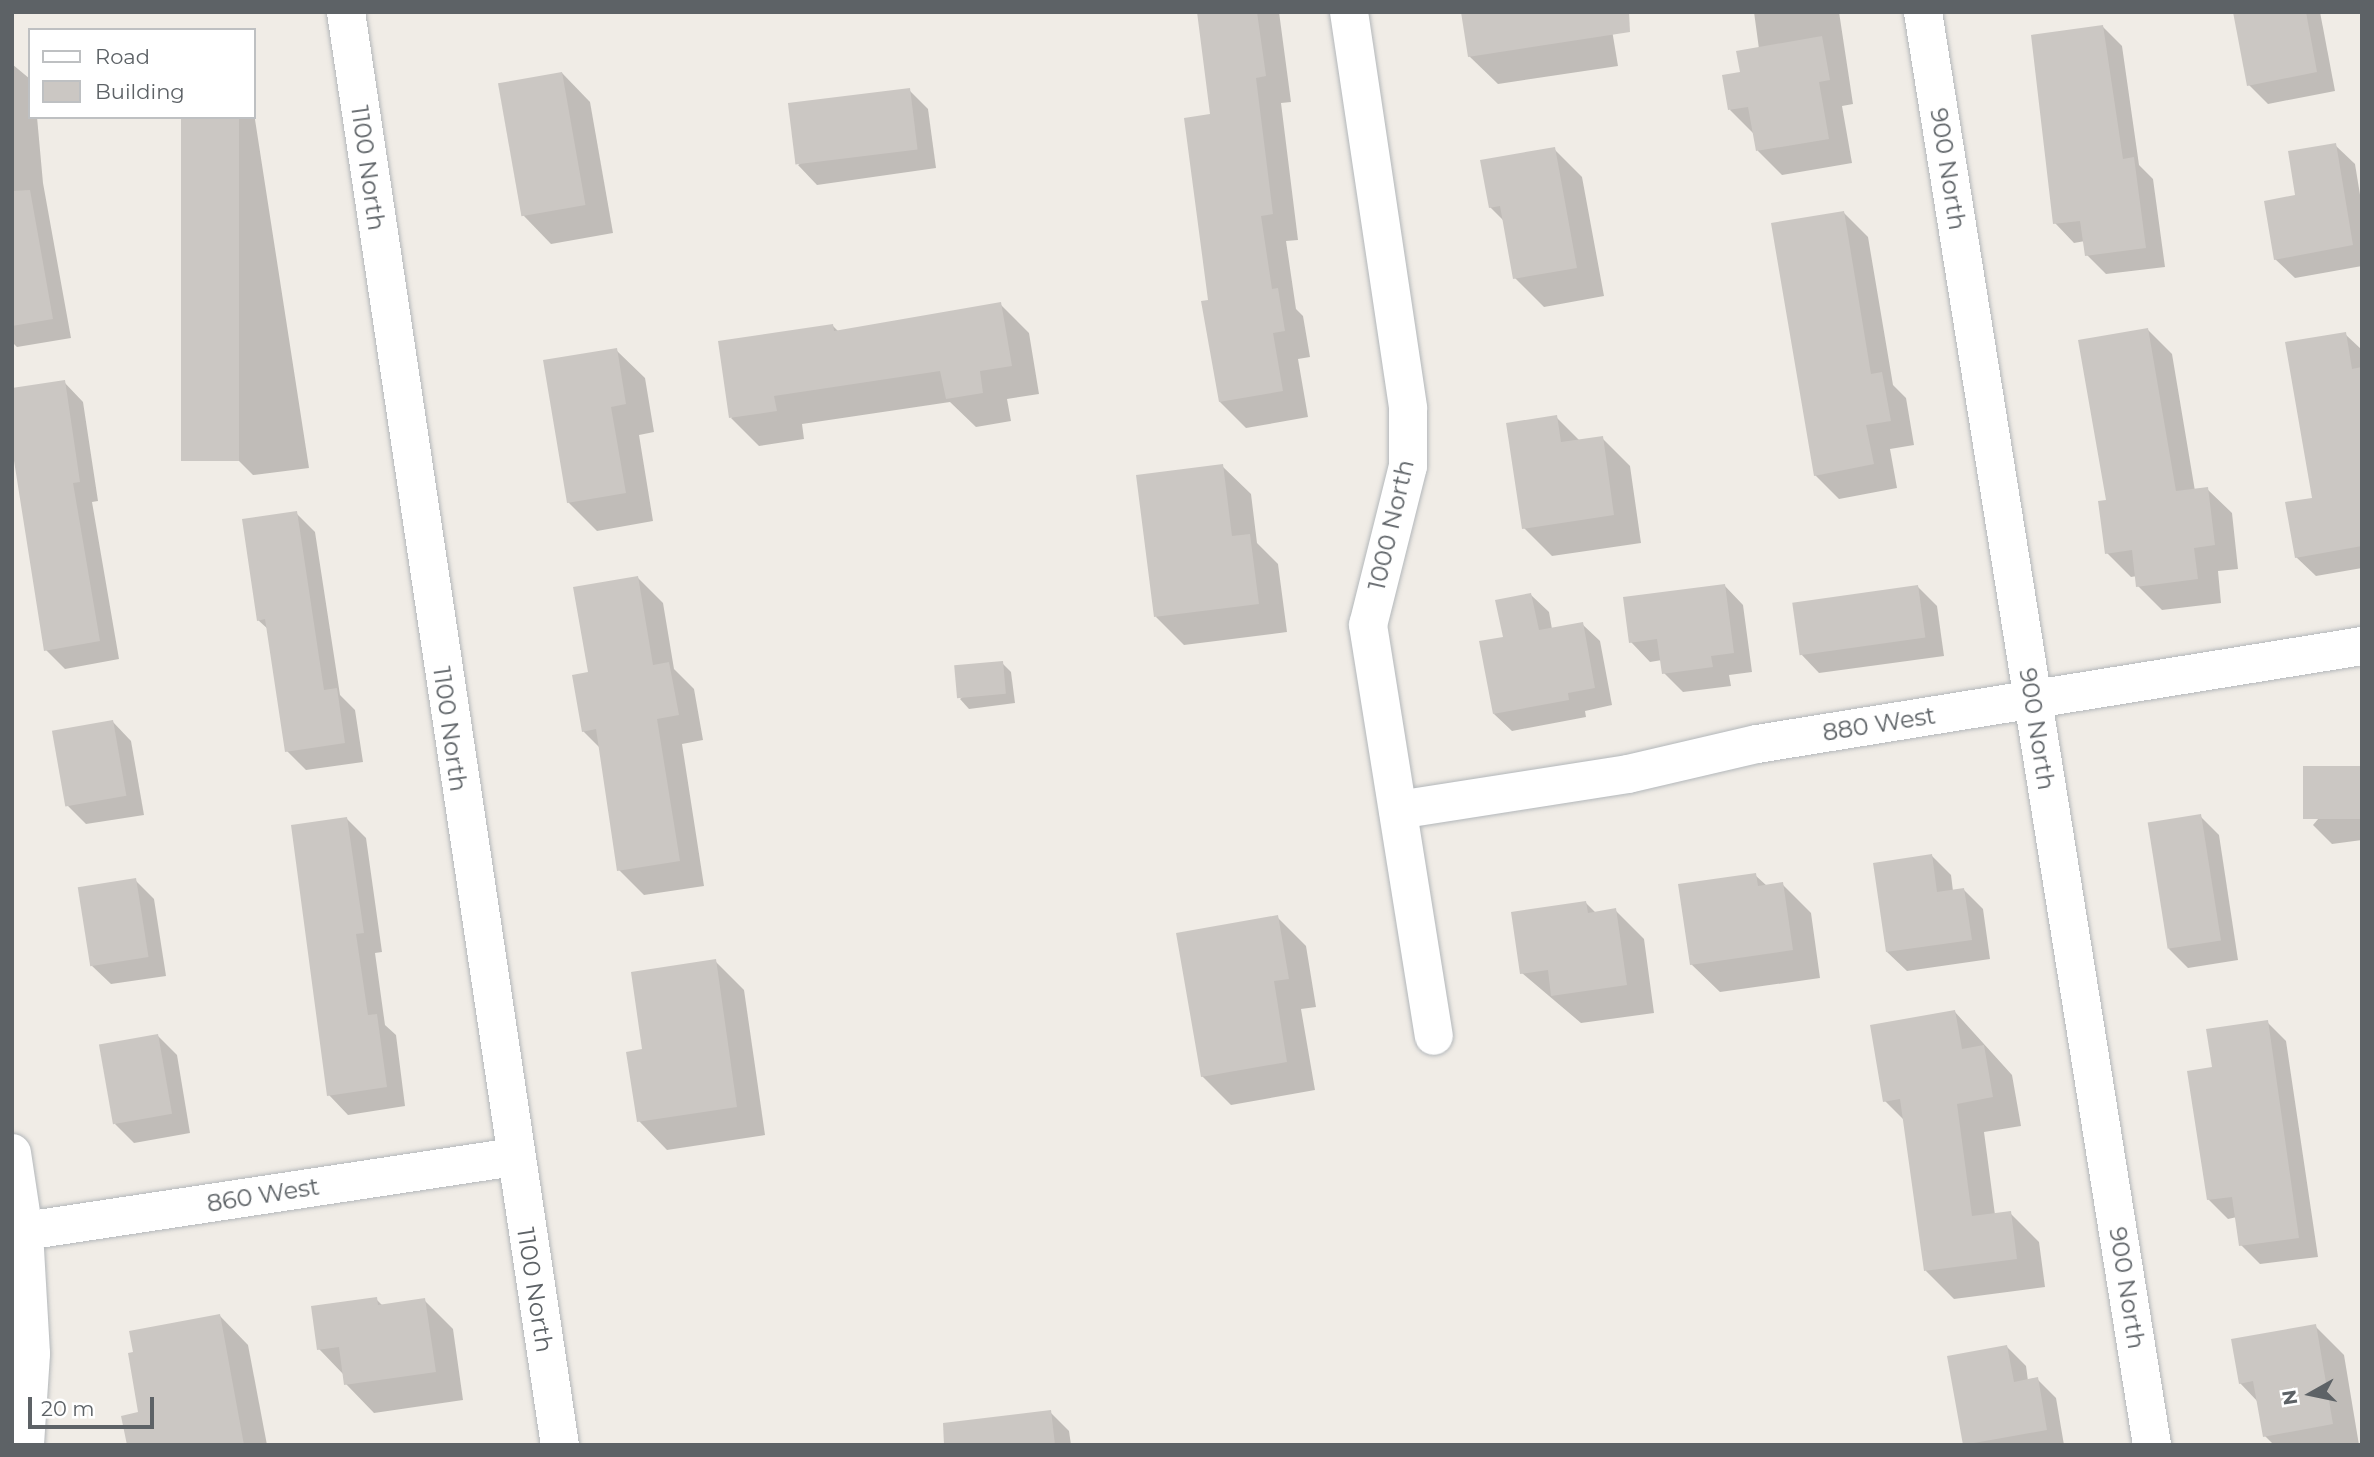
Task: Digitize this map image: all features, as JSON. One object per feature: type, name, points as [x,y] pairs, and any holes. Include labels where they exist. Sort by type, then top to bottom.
[{"type":"street","name":"1100 North","points":[[346,12],[514,1157],[560,1445]]},
{"type":"street","name":"1000 North","points":[[1349,12],[1408,409],[1408,466],[1368,625],[1433,1037]]},
{"type":"street","name":"900 North","points":[[1923,12],[2152,1445]]},
{"type":"street","name":"880 West","points":[[1398,810],[1628,774],[1757,744],[2362,646]]},
{"type":"street","points":[[12,1153],[31,1354],[25,1445]]},
{"type":"street","name":"860 West","points":[[18,1233],[514,1157]]},
{"type":"building","points":[[1197,12],[1257,12],[1266,76],[1256,78],[1273,214],[1261,216],[1272,289],[1278,288],[1285,331],[1273,333],[1283,391],[1219,402],[1201,301],[1208,300],[1184,118],[1210,114]]},
{"type":"building","points":[[1461,12],[1629,12],[1630,32],[1468,57]]},
{"type":"building","points":[[2233,12],[2306,12],[2317,72],[2247,86]]},
{"type":"building","points":[[2103,25],[2123,159],[2134,157],[2146,248],[2085,256],[2080,221],[2053,224],[2031,35]]},
{"type":"building","points":[[1822,36],[1830,80],[1819,82],[1829,139],[1756,151],[1748,107],[1728,110],[1722,75],[1740,72],[1736,51]]},
{"type":"building","points":[[562,72],[585,205],[521,216],[498,83]]},
{"type":"building","points":[[910,88],[918,150],[795,165],[788,103]]},
{"type":"building","points":[[181,119],[239,119],[239,461],[181,461]]},
{"type":"building","points":[[2336,143],[2353,245],[2274,260],[2264,201],[2295,195],[2288,151]]},
{"type":"building","points":[[1555,147],[1577,268],[1513,279],[1500,206],[1489,208],[1480,160]]},
{"type":"building","points":[[30,190],[53,319],[12,326],[12,191]]},
{"type":"building","points":[[1844,211],[1871,374],[1882,372],[1891,421],[1866,425],[1874,464],[1814,476],[1771,223]]},
{"type":"building","points":[[1001,302],[1012,366],[980,371],[983,393],[946,399],[940,371],[774,396],[777,411],[729,418],[718,341],[833,324],[834,331]]},
{"type":"building","points":[[2148,328],[2176,491],[2208,487],[2215,545],[2194,548],[2198,579],[2136,587],[2132,550],[2105,554],[2098,501],[2106,500],[2078,340]]},
{"type":"building","points":[[2346,332],[2352,369],[2362,367],[2362,546],[2295,558],[2285,502],[2312,498],[2285,342]]},
{"type":"building","points":[[617,348],[626,404],[611,407],[626,493],[567,503],[543,360]]},
{"type":"building","points":[[65,380],[80,482],[73,483],[100,641],[44,651],[12,448],[12,388]]},
{"type":"building","points":[[1557,415],[1561,442],[1603,436],[1614,515],[1522,529],[1506,423]]},
{"type":"building","points":[[1223,464],[1232,536],[1250,534],[1259,604],[1154,617],[1136,475]]},
{"type":"building","points":[[297,511],[324,690],[337,688],[345,743],[285,752],[265,619],[257,621],[242,519]]},
{"type":"building","points":[[638,576],[653,665],[669,662],[679,715],[657,719],[680,861],[617,871],[596,729],[582,732],[572,675],[588,672],[573,587]]},
{"type":"building","points":[[1725,584],[1734,653],[1711,656],[1713,667],[1662,674],[1657,639],[1629,643],[1623,597]]},
{"type":"building","points":[[1918,585],[1925,637],[1800,655],[1792,603]]},
{"type":"building","points":[[1531,593],[1539,630],[1583,622],[1595,688],[1568,693],[1569,700],[1493,714],[1479,641],[1503,637],[1495,600]]},
{"type":"building","points":[[1003,661],[1006,694],[957,698],[954,665]]},
{"type":"building","points":[[113,720],[126,796],[65,807],[52,731]]},
{"type":"building","points":[[2303,766],[2362,766],[2362,819],[2303,819]]},
{"type":"building","points":[[2201,814],[2221,940],[2168,949],[2148,822]]},
{"type":"building","points":[[347,817],[364,933],[356,934],[368,1015],[377,1014],[387,1087],[327,1096],[291,825]]},
{"type":"building","points":[[1932,854],[1937,892],[1964,888],[1972,940],[1886,952],[1873,863]]},
{"type":"building","points":[[1756,873],[1758,886],[1783,882],[1793,950],[1690,965],[1678,884]]},
{"type":"building","points":[[136,878],[149,957],[90,966],[78,887]]},
{"type":"building","points":[[1586,901],[1588,913],[1616,908],[1627,985],[1551,996],[1548,970],[1520,974],[1511,912]]},
{"type":"building","points":[[1278,915],[1289,979],[1274,981],[1287,1062],[1201,1077],[1176,933]]},
{"type":"building","points":[[716,959],[737,1107],[637,1122],[626,1052],[642,1049],[631,972]]},
{"type":"building","points":[[1955,1010],[1962,1049],[1984,1045],[1993,1097],[1957,1104],[1972,1216],[2011,1211],[2017,1259],[1924,1271],[1900,1099],[1883,1102],[1870,1025]]},
{"type":"building","points":[[2268,1020],[2299,1238],[2239,1246],[2232,1197],[2207,1200],[2187,1071],[2212,1067],[2206,1029]]},
{"type":"building","points":[[158,1034],[172,1114],[113,1124],[99,1044]]},
{"type":"building","points":[[377,1297],[378,1305],[425,1298],[436,1372],[344,1385],[339,1347],[317,1350],[311,1306]]},
{"type":"building","points":[[220,1314],[244,1445],[127,1445],[121,1416],[138,1412],[128,1353],[133,1352],[129,1331]]},
{"type":"building","points":[[2316,1324],[2333,1424],[2263,1437],[2253,1381],[2239,1384],[2231,1339]]},
{"type":"building","points":[[2007,1345],[2014,1382],[2038,1377],[2047,1430],[1963,1445],[1947,1356]]},
{"type":"building","points":[[1051,1410],[1055,1445],[944,1445],[943,1423]]}]
